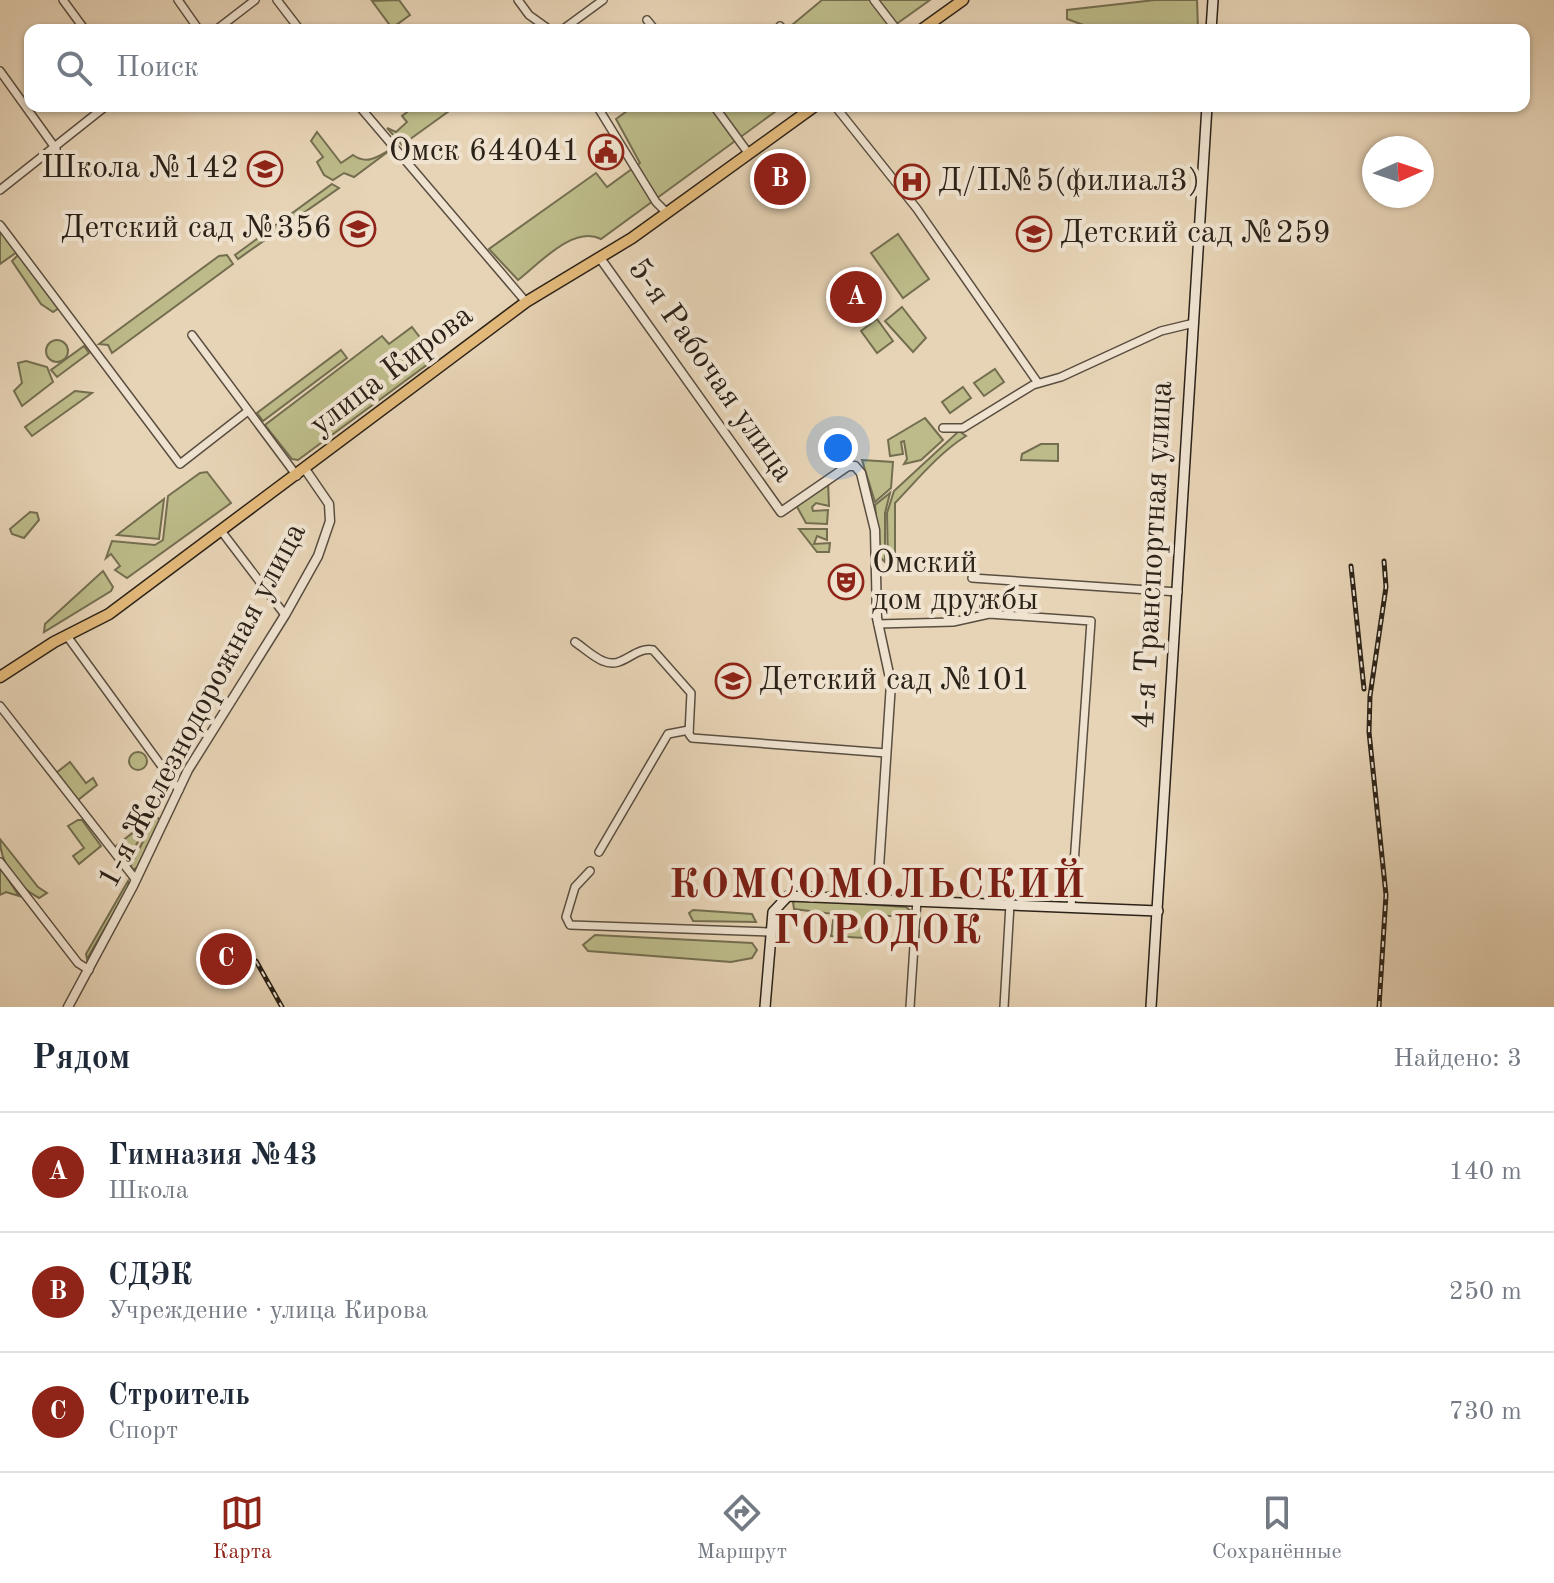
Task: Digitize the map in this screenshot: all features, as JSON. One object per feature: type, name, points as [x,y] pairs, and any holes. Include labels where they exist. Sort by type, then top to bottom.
[{"type":"main road","points":[[929,24],[963,0]]},
{"type":"main road","points":[[1211,24],[1212,1]]},
{"type":"main road","name":"улица Кирова","points":[[0,677],[109,614],[526,302],[667,213],[807,112]]},
{"type":"main road","name":"4-я Транспортная улица","points":[[1151,1007],[1207,112]]},
{"type":"main road","points":[[765,1007],[769,932],[779,902],[798,894],[1158,911]]},
{"type":"street","points":[[63,0],[81,24]]},
{"type":"street","points":[[178,0],[195,24]]},
{"type":"street","points":[[224,24],[255,0]]},
{"type":"street","points":[[277,0],[295,24]]},
{"type":"street","points":[[518,0],[529,15],[542,24]]},
{"type":"street","points":[[570,24],[603,0]]},
{"type":"street","points":[[874,0],[892,24]]},
{"type":"street","points":[[647,20],[650,24]]},
{"type":"street","points":[[0,71],[24,104]]},
{"type":"street","points":[[29,112],[56,149]]},
{"type":"street","points":[[0,190],[56,149],[99,112]]},
{"type":"street","points":[[364,112],[526,302]]},
{"type":"street","points":[[601,112],[656,202],[667,213]]},
{"type":"street","points":[[718,112],[749,154]]},
{"type":"street","points":[[840,112],[917,209],[1038,383]]},
{"type":"street","points":[[0,225],[180,464],[248,411]]},
{"type":"street","name":"5-я Рабочая улица","points":[[600,258],[781,512],[848,466],[855,466],[861,473],[871,507],[878,624]]},
{"type":"street","points":[[943,428],[963,428],[1038,383],[1073,372],[1161,331],[1194,323]]},
{"type":"street","points":[[192,335],[248,411],[301,472]]},
{"type":"street","name":"1-я Железнодорожная улица","points":[[68,1007],[211,731],[285,615],[318,556],[330,521],[326,495],[301,472]]},
{"type":"street","points":[[222,532],[285,615]]},
{"type":"street","points":[[972,578],[1178,592]]},
{"type":"street","points":[[877,898],[891,683],[878,624],[953,622],[989,614],[1091,621],[1071,907]]},
{"type":"street","points":[[67,636],[179,790]]},
{"type":"street","points":[[575,642],[604,662],[619,664],[642,650],[653,650],[691,693],[689,730],[692,738],[886,753]]},
{"type":"street","points":[[0,706],[136,880]]},
{"type":"street","points":[[599,852],[668,734],[689,730]]},
{"type":"street","points":[[0,862],[78,963],[89,970]]},
{"type":"street","points":[[590,871],[575,887],[566,922],[575,926],[769,932]]},
{"type":"street","points":[[910,1007],[917,900]]},
{"type":"street","points":[[1004,1007],[1010,904]]},
{"type":"shaded area","points":[[399,0],[410,15],[398,24],[389,24],[372,1]]},
{"type":"shaded area","points":[[822,0],[930,0],[896,24],[793,24]]},
{"type":"shaded area","points":[[1155,0],[1197,0],[1198,24],[1081,24],[1067,19],[1067,10]]},
{"type":"shaded area","points":[[407,112],[448,112],[402,145],[387,128],[396,132],[407,122],[402,116]]},
{"type":"shaded area","points":[[626,112],[775,112],[601,239],[579,237],[568,242],[518,280],[489,249],[596,173],[607,187],[640,163],[616,119]]},
{"type":"shaded area","points":[[317,132],[341,163],[353,155],[364,160],[393,148],[354,177],[344,173],[333,180],[324,175],[317,162],[323,157],[311,141]]},
{"type":"shaded area","points":[[332,184],[339,188],[238,259],[235,255]]},
{"type":"shaded area","points":[[0,230],[17,252],[0,264]]},
{"type":"shaded area","points":[[898,234],[929,279],[903,298],[871,253]]},
{"type":"shaded area","points":[[19,254],[59,308],[53,312],[41,304],[12,261]]},
{"type":"shaded area","points":[[227,255],[233,264],[112,353],[108,345],[99,344],[219,256]]},
{"type":"shaded area","points":[[902,307],[926,338],[913,352],[885,321]]},
{"type":"shaded area","points":[[877,319],[893,341],[877,353],[861,331]]},
{"type":"shaded area","points":[[412,327],[434,356],[428,364],[298,460],[292,459],[265,425],[382,336],[389,344]]},
{"type":"shaded area","points":[[57,340],[65,343],[68,351],[65,359],[57,362],[49,359],[46,351],[49,343]]},
{"type":"shaded area","points":[[84,346],[89,353],[57,377],[51,370]]},
{"type":"shaded area","points":[[341,350],[347,358],[263,421],[257,413]]},
{"type":"shaded area","points":[[26,361],[47,367],[53,382],[22,406],[14,391],[22,383],[18,363]]},
{"type":"shaded area","points":[[995,369],[1004,382],[984,396],[974,383]]},
{"type":"shaded area","points":[[963,387],[971,398],[950,413],[942,402]]},
{"type":"shaded area","points":[[75,391],[92,393],[32,436],[25,427]]},
{"type":"shaded area","points":[[925,418],[943,440],[921,460],[904,464],[907,459],[904,441],[901,442],[903,454],[890,456],[888,440]]},
{"type":"shaded area","points":[[959,431],[966,436],[938,458],[895,503],[895,567],[891,569],[888,566],[887,513],[894,491]]},
{"type":"shaded area","points":[[1041,444],[1058,444],[1058,461],[1021,460],[1022,454]]},
{"type":"shaded area","points":[[862,460],[893,462],[891,488],[875,502]]},
{"type":"shaded area","points":[[207,472],[231,503],[127,578],[115,570],[120,566],[111,554],[106,558],[112,541],[155,545],[163,540],[168,496],[200,473]]},
{"type":"shaded area","points":[[828,481],[829,506],[816,503],[812,507],[813,511],[828,510],[827,524],[806,523],[796,505]]},
{"type":"shaded area","points":[[890,493],[885,513],[885,562],[880,557],[875,505]]},
{"type":"shaded area","points":[[164,499],[159,539],[117,535]]},
{"type":"shaded area","points":[[30,512],[37,513],[39,520],[24,538],[12,534],[10,529]]},
{"type":"shaded area","points":[[799,529],[827,529],[827,540],[817,536],[814,544],[830,543],[829,552],[817,552]]},
{"type":"shaded area","points":[[103,571],[113,587],[111,591],[44,632],[45,624]]},
{"type":"shaded area","points":[[134,752],[142,752],[147,761],[145,768],[134,770],[129,765],[129,757]]},
{"type":"shaded area","points":[[70,762],[86,783],[93,778],[97,785],[78,800],[56,773]]},
{"type":"shaded area","points":[[156,816],[160,820],[137,868],[132,870],[131,865]]},
{"type":"shaded area","points":[[82,820],[101,846],[79,864],[73,856],[84,848],[68,826]]},
{"type":"shaded area","points":[[141,826],[145,830],[126,862],[116,846]]},
{"type":"shaded area","points":[[0,839],[38,887],[47,893],[39,898],[17,881],[3,857]]},
{"type":"shaded area","points":[[0,867],[19,896],[6,892],[0,895]]},
{"type":"shaded area","points":[[128,881],[129,886],[87,959],[86,954]]},
{"type":"shaded area","points":[[793,902],[906,907],[913,913],[908,917],[871,915],[866,920],[865,938],[831,936],[834,914],[794,909]]},
{"type":"shaded area","points":[[693,910],[752,914],[756,922],[693,921],[689,913]]},
{"type":"shaded area","points":[[595,935],[752,943],[757,950],[752,958],[731,962],[588,951],[583,945]]},
{"type":"railway","points":[[1379,1007],[1386,895],[1369,732],[1370,696],[1386,587],[1384,561]]},
{"type":"railway","points":[[1351,566],[1364,689]]},
{"type":"railway","points":[[256,961],[282,1007]]},
{"type":"place","name":"Омск 644041","points":[[606,152]]},
{"type":"place","name":"Школа №142","points":[[265,169]]},
{"type":"place","name":"СДЭК","points":[[780,179]]},
{"type":"place","name":"Д/П№5(филиал3)","points":[[912,182]]},
{"type":"place","name":"Детский сад №356","points":[[358,229]]},
{"type":"place","name":"Детский сад №259","points":[[1034,234]]},
{"type":"place","name":"Гимназия №43","points":[[856,297]]},
{"type":"place","name":"Омский дом дружбы","points":[[846,582]]},
{"type":"place","name":"Детский сад №101","points":[[733,681]]},
{"type":"place","name":"Строитель","points":[[226,959]]},
{"type":"district","name":"КОМСОМОЛЬСКИЙ ГОРОДОК","points":[[878,910]]}]
